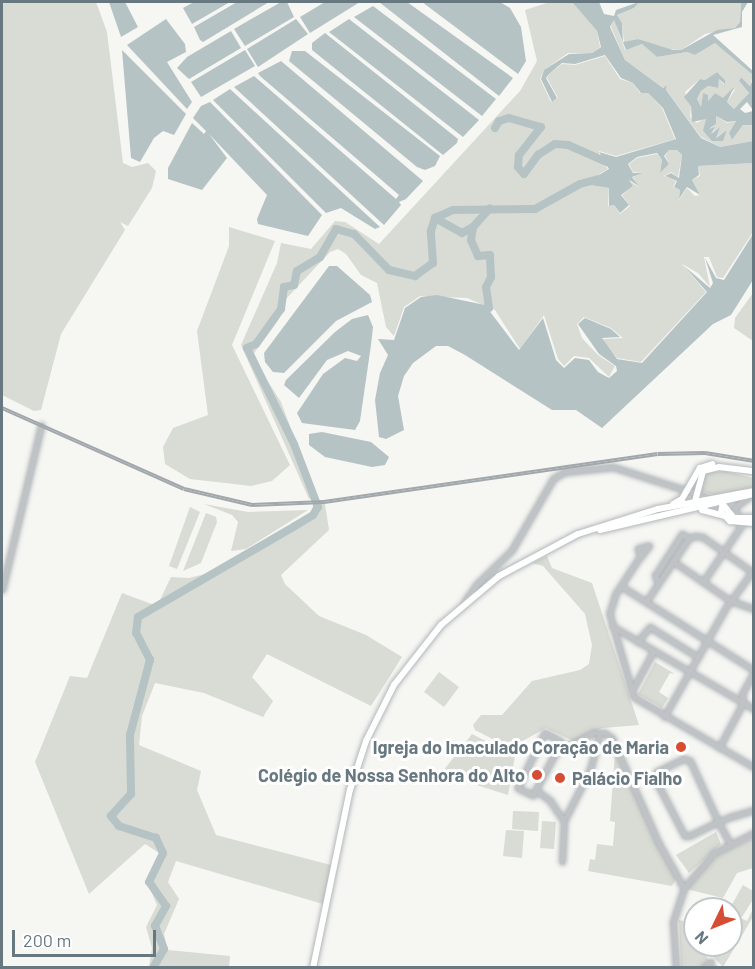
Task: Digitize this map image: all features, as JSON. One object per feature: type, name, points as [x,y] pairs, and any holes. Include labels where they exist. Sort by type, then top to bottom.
[{"type":"main road","points":[[554,545],[687,509],[693,478],[700,468],[710,464],[753,471]]},
{"type":"main road","points":[[313,968],[351,790],[366,741],[410,660],[463,604],[499,576],[554,545],[678,502],[691,493],[700,475],[707,469],[753,471]]},
{"type":"main road","points":[[691,493],[703,507],[730,521],[753,520]]},
{"type":"main road","points":[[641,514],[691,493],[713,498],[722,503],[733,517],[743,521]]},
{"type":"main road","points":[[713,498],[753,493]]},
{"type":"main road","points":[[631,523],[722,503],[730,497],[753,493]]},
{"type":"main road","points":[[722,503],[721,510],[730,521]]},
{"type":"main road","points":[[690,510],[710,511]]},
{"type":"street","points":[[2,590],[41,426]]},
{"type":"street","points":[[463,604],[477,584],[512,550],[557,475],[613,467],[713,498]]},
{"type":"street","points":[[703,582],[743,521],[734,508],[753,493]]},
{"type":"street","points":[[658,583],[654,577],[682,534],[689,538]]},
{"type":"street","points":[[646,602],[689,538],[700,535],[753,573],[731,601],[664,717]]},
{"type":"street","points":[[641,556],[638,549],[649,546],[621,586],[610,608],[612,627],[636,700],[753,767]]},
{"type":"street","points":[[673,561],[731,601],[753,609]]},
{"type":"street","points":[[621,586],[706,643],[753,671],[742,694],[743,703],[720,748]]},
{"type":"street","points":[[612,627],[753,709]]},
{"type":"street","points":[[637,642],[650,627],[698,657]]},
{"type":"street","points":[[632,692],[653,652]]},
{"type":"street","points":[[629,681],[636,682]]},
{"type":"street","points":[[545,733],[561,742],[556,752],[533,795],[518,788],[545,733]]},
{"type":"street","points":[[556,752],[593,733],[612,738],[659,843],[684,888]]},
{"type":"street","points":[[562,862],[564,821],[590,770],[600,733]]},
{"type":"street","points":[[729,842],[718,822],[690,761],[681,760],[657,772],[657,782],[683,835],[718,822],[753,810]]},
{"type":"street","points":[[536,790],[550,800],[564,821]]},
{"type":"street","points":[[676,968],[673,922],[684,888],[705,861],[729,842],[753,833]]},
{"type":"street","points":[[703,968],[711,962]]},
{"type":"shaded area","points":[[2,2],[96,2],[107,32],[123,163],[132,167],[148,163],[156,171],[152,188],[128,226],[120,222],[125,230],[61,334],[41,410],[34,411],[2,395]]},
{"type":"shaded area","points":[[109,2],[125,2],[138,27],[121,37]]},
{"type":"shaded area","points":[[194,2],[230,2],[192,24],[183,8]]},
{"type":"shaded area","points":[[237,2],[269,2],[203,42],[200,40],[194,27]]},
{"type":"shaded area","points":[[281,2],[287,2],[294,17],[245,46],[234,29]]},
{"type":"shaded area","points":[[325,2],[360,2],[310,33],[300,17]]},
{"type":"shaded area","points":[[379,2],[407,2],[513,78],[499,96]]},
{"type":"shaded area","points":[[422,2],[500,2],[510,8],[521,27],[526,61],[518,74]]},
{"type":"shaded area","points":[[550,2],[572,2],[597,31],[600,47],[592,53],[568,53],[544,70],[540,79],[551,102],[558,98],[547,78],[550,73],[562,64],[575,65],[605,56],[620,79],[633,83],[640,93],[648,93],[662,108],[675,139],[616,156],[599,151],[599,159],[608,169],[591,179],[590,185],[609,188],[608,206],[614,205],[620,214],[630,206],[622,195],[633,186],[629,181],[639,187],[633,177],[643,173],[633,172],[629,164],[637,158],[657,154],[662,160],[660,173],[669,164],[665,156],[669,150],[677,150],[682,155],[678,177],[671,172],[664,176],[676,181],[673,187],[680,190],[679,200],[687,188],[695,196],[700,195],[692,180],[700,176],[698,166],[753,163],[753,232],[723,278],[717,277],[709,257],[704,257],[710,287],[698,273],[682,264],[706,292],[641,362],[617,358],[603,339],[623,338],[611,328],[584,317],[577,324],[582,338],[598,355],[615,366],[609,377],[589,358],[574,356],[564,366],[558,359],[544,315],[520,349],[495,310],[467,298],[420,296],[404,307],[394,336],[386,327],[377,283],[361,275],[346,254],[338,249],[330,252],[286,299],[277,322],[252,356],[281,402],[316,496],[309,499],[241,345],[277,263],[281,243],[311,249],[335,221],[345,222],[379,244],[520,91],[537,61],[525,10]]},
{"type":"shaded area","points":[[572,2],[599,2],[604,14],[614,16],[616,10],[639,2],[634,8],[617,15],[622,23],[623,42],[638,39],[673,50],[681,50],[717,30],[735,28],[740,22],[741,2],[748,2],[742,12],[742,27],[713,35],[753,71],[753,75],[715,43],[695,55],[687,52],[657,57],[642,44],[626,50],[614,20],[610,27],[625,60],[663,88],[667,85],[666,90],[701,138],[720,147],[753,141],[753,163],[698,166],[699,175],[692,180],[700,195],[687,187],[679,199],[680,190],[674,187],[677,181],[665,176],[671,173],[679,178],[682,155],[677,150],[669,150],[664,156],[669,164],[660,173],[662,160],[657,153],[637,157],[628,164],[633,173],[643,173],[632,177],[639,186],[629,180],[633,186],[621,195],[629,205],[620,213],[614,205],[609,206],[609,188],[590,185],[592,179],[609,169],[599,152],[616,157],[676,139],[663,108],[648,93],[641,93],[633,83],[621,78],[605,55],[575,64],[562,63],[550,73],[546,78],[557,98],[552,102],[541,79],[544,70],[569,54],[592,53],[601,47],[597,31]]},
{"type":"shaded area","points":[[639,2],[741,2],[740,22],[735,28],[705,34],[681,50],[661,49],[638,39],[624,42],[622,23],[617,15],[634,8]]},
{"type":"shaded area","points":[[373,6],[496,99],[482,116],[354,17]]},
{"type":"shaded area","points":[[166,19],[185,44],[186,52],[167,62],[192,102],[187,109],[127,45]]},
{"type":"shaded area","points":[[296,19],[308,34],[258,67],[247,49]]},
{"type":"shaded area","points":[[349,19],[479,120],[463,137],[329,32]]},
{"type":"shaded area","points":[[614,19],[625,50],[642,44],[657,57],[687,52],[695,55],[715,43],[723,48],[753,75],[750,86],[741,77],[739,81],[749,93],[734,109],[727,102],[736,88],[723,99],[715,93],[708,101],[703,93],[701,108],[697,99],[701,91],[708,86],[717,88],[719,79],[724,84],[725,80],[717,72],[705,80],[700,79],[685,92],[691,106],[690,117],[697,123],[705,118],[707,123],[703,131],[712,141],[723,140],[727,130],[715,138],[720,127],[710,134],[715,129],[709,130],[716,124],[716,116],[727,123],[736,121],[729,133],[732,140],[743,125],[753,125],[753,141],[720,147],[701,137],[666,90],[667,85],[663,88],[625,60],[611,27]]},
{"type":"shaded area","points":[[231,31],[241,48],[189,79],[177,68],[187,57]]},
{"type":"shaded area","points":[[325,33],[458,139],[457,143],[443,155],[312,50],[312,43]]},
{"type":"shaded area","points":[[122,50],[186,114],[174,135],[163,131],[154,138],[140,162],[131,158]]},
{"type":"shaded area","points":[[245,50],[255,66],[201,97],[191,82]]},
{"type":"shaded area","points":[[292,51],[305,51],[440,156],[435,166],[425,170],[417,167],[289,61]]},
{"type":"shaded area","points":[[281,61],[423,181],[406,199],[399,202],[401,205],[384,225],[234,87],[254,76],[396,199],[399,195],[258,73]]},
{"type":"shaded area","points":[[717,72],[725,80],[725,84],[719,79],[718,88],[708,86],[701,91],[697,99],[701,107],[703,93],[708,95],[708,101],[715,93],[723,98],[734,87],[727,102],[734,109],[749,93],[739,81],[741,77],[750,86],[753,79],[753,110],[747,102],[740,109],[745,113],[753,111],[753,125],[743,125],[732,140],[729,133],[736,121],[727,122],[716,116],[716,124],[709,129],[715,127],[711,134],[720,127],[716,138],[727,130],[723,141],[712,141],[703,131],[706,119],[692,122],[691,106],[684,97],[700,79],[705,80]]},
{"type":"shaded area","points":[[230,89],[380,227],[375,229],[341,208],[326,213],[213,100]]},
{"type":"shaded area","points":[[210,102],[322,215],[308,236],[258,224],[257,219],[267,195],[209,134],[227,158],[202,190],[168,179],[168,168],[192,123],[204,134],[206,131],[193,118],[201,106]]},
{"type":"shaded area","points":[[229,227],[275,241],[232,345],[290,465],[272,481],[251,486],[190,479],[165,464],[163,447],[173,428],[208,415],[197,331],[229,246]]},
{"type":"shaded area","points":[[753,234],[753,280],[731,315],[713,324],[602,428],[576,410],[552,410],[465,355],[448,346],[436,346],[413,363],[404,376],[398,396],[404,430],[386,439],[379,437],[375,400],[380,373],[388,355],[378,339],[394,340],[405,308],[421,297],[437,295],[485,305],[519,350],[543,318],[556,360],[564,368],[575,358],[589,360],[598,372],[609,378],[617,371],[616,366],[599,354],[578,324],[585,318],[611,329],[620,337],[602,338],[617,359],[642,363],[707,292],[684,266],[710,288],[713,283],[705,258],[716,278],[724,280]]},
{"type":"shaded area","points":[[329,266],[337,266],[370,295],[372,302],[336,321],[284,373],[273,372],[265,362],[264,353]]},
{"type":"shaded area","points":[[753,293],[753,341],[734,328],[735,318]]},
{"type":"shaded area","points":[[368,315],[373,327],[371,345],[360,421],[355,430],[302,423],[297,413],[323,374],[345,358],[357,361],[361,356],[348,351],[327,360],[299,398],[284,385],[286,380],[335,332],[352,319]]},
{"type":"shaded area","points":[[322,432],[371,442],[389,457],[385,465],[372,467],[325,457],[309,445],[309,434]]},
{"type":"shaded area","points":[[724,471],[753,478],[753,487],[714,495],[702,491],[705,473]]},
{"type":"shaded area","points":[[314,503],[325,504],[329,530],[281,575],[285,584],[319,616],[366,635],[402,657],[371,706],[267,654],[252,677],[273,701],[263,717],[204,693],[155,683],[142,716],[139,745],[201,771],[197,790],[216,835],[331,865],[323,904],[176,861],[168,882],[179,899],[164,934],[168,950],[230,956],[229,967],[149,967],[152,948],[146,927],[157,905],[147,882],[159,853],[145,844],[89,894],[35,762],[70,676],[87,678],[122,593],[157,606],[171,577],[189,578],[209,573],[309,518]]},
{"type":"shaded area","points":[[204,504],[248,512],[308,510],[246,549],[231,551],[238,522],[232,515]]},
{"type":"shaded area","points":[[190,507],[200,512],[177,569],[169,566]]},
{"type":"shaded area","points":[[206,513],[216,517],[217,522],[201,563],[183,571]]},
{"type":"shaded area","points":[[547,556],[552,568],[592,583],[639,725],[602,728],[575,742],[546,728],[510,748],[475,730],[473,725],[481,715],[502,715],[532,681],[580,670],[589,664],[592,645],[585,614],[543,566],[532,563]]},
{"type":"shaded area","points":[[655,662],[675,674],[670,673],[659,692],[668,698],[662,708],[638,694]]},
{"type":"shaded area","points":[[439,672],[459,687],[444,707],[424,692]]},
{"type":"shaded area","points":[[472,734],[515,756],[508,795],[445,775],[443,771]]},
{"type":"shaded area","points":[[615,753],[676,879],[672,886],[588,871],[590,859],[595,860],[597,844],[613,846],[615,822],[610,821]]},
{"type":"shaded area","points":[[513,811],[539,812],[538,831],[512,829]]},
{"type":"shaded area","points":[[542,821],[556,822],[554,849],[540,848]]},
{"type":"shaded area","points":[[506,830],[524,831],[522,858],[503,856]]},
{"type":"shaded area","points":[[716,832],[721,844],[689,873],[676,855]]},
{"type":"shaded area","points":[[753,838],[753,868],[737,873],[724,897],[686,889],[717,855]]},
{"type":"shaded area","points":[[743,885],[753,891],[754,898],[743,915],[743,897],[736,897]]},
{"type":"shaded area","points":[[753,909],[753,917],[743,934],[743,919],[747,921]]},
{"type":"shaded area","points":[[679,920],[683,921],[683,957],[707,957],[719,967],[681,967]]},
{"type":"shaded area","points":[[713,957],[729,957],[723,967]]},
{"type":"waterway","points":[[495,128],[499,121],[509,118],[541,127],[519,155],[518,167],[524,174],[538,155],[555,144],[568,145],[609,163]]},
{"type":"waterway","points":[[153,968],[164,949],[155,926],[166,906],[149,882],[163,853],[156,838],[119,826],[111,816],[131,794],[130,735],[150,660],[136,633],[138,617],[295,526],[313,515],[318,507],[294,444],[247,348],[256,344],[281,309],[284,287],[294,285],[297,271],[320,257],[336,229],[354,234],[389,270],[415,276],[433,263],[431,231],[435,218],[453,210],[535,209],[580,184],[599,179]]},
{"type":"waterway","points":[[489,308],[486,287],[491,277],[490,255],[478,256],[471,240],[473,227],[490,208]]},
{"type":"waterway","points":[[435,218],[462,233],[473,227]]},
{"type":"railway","points":[[2,408],[184,489],[252,505],[324,502],[658,454],[705,453],[754,461]]},
{"type":"place","name":"Igreja do Imaculado Coração de Maria","points":[[681,747]]},
{"type":"place","name":"Colégio de Nossa Senhora do Alto","points":[[537,775]]},
{"type":"place","name":"Palácio Fialho","points":[[560,778]]}]
